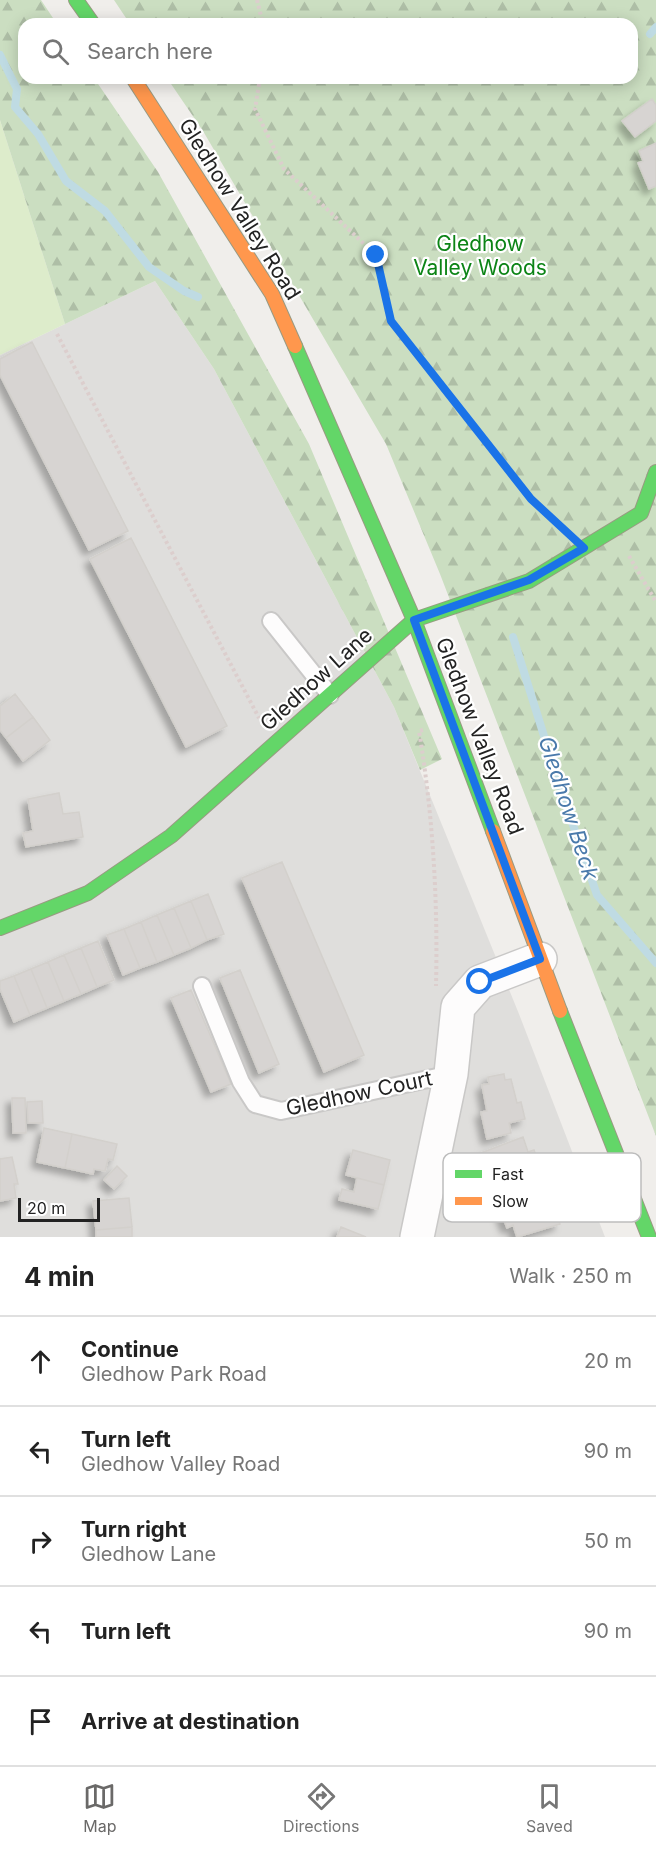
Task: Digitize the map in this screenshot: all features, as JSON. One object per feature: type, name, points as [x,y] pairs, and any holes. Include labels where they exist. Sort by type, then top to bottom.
[{"type":"street","points":[[76,0],[89,18]]},
{"type":"street","name":"Gledhow Valley Road","points":[[137,84],[272,294],[414,620],[540,959],[616,1153]]},
{"type":"street","name":"Gledhow Lane","points":[[0,928],[88,893],[171,836],[414,620],[529,580],[641,513],[656,472]]},
{"type":"street","points":[[417,1237],[451,1074],[458,1007],[480,982],[540,959]]},
{"type":"street","name":"Gledhow Valley Road","points":[[641,1217],[649,1237]]},
{"type":"lane","points":[[271,621],[330,695]]},
{"type":"lane","name":"Gledhow Court","points":[[202,986],[242,1082],[255,1104],[281,1111],[451,1074]]},
{"type":"path","points":[[257,0],[262,18]]},
{"type":"path","points":[[259,84],[255,109],[284,169],[376,255],[391,321],[531,499],[584,548]]},
{"type":"path","points":[[57,334],[273,745]]},
{"type":"path","points":[[613,530],[656,602]]},
{"type":"path","points":[[436,988],[434,856],[428,785],[419,731],[451,719]]},
{"type":"shaded area","points":[[155,281],[214,369],[394,707],[519,1014],[573,1153],[443,1153],[443,1222],[599,1222],[605,1237],[0,1237],[0,355]]},
{"type":"green space","points":[[0,0],[41,0],[53,18],[18,18],[18,84],[98,84],[158,172],[309,444],[442,759],[420,770],[394,707],[214,369],[155,281],[65,324],[0,120]]},
{"type":"green space","name":"Gledhow Valley Woods","points":[[114,0],[656,0],[656,1136],[440,574],[386,444],[203,131],[171,84],[638,84],[638,18],[126,18]]},
{"type":"green space","points":[[0,120],[65,324],[0,355]]},
{"type":"building","points":[[652,99],[656,105],[656,121],[635,137],[622,121]]},
{"type":"building","points":[[656,143],[656,186],[649,189],[638,163],[643,161],[639,151]]},
{"type":"building","points":[[32,342],[128,531],[89,550],[0,375],[0,359]]},
{"type":"building","points":[[131,538],[227,726],[186,747],[90,559]]},
{"type":"building","points":[[15,694],[33,717],[6,738],[0,730],[0,706]]},
{"type":"building","points":[[33,717],[50,740],[23,761],[6,738]]},
{"type":"building","points":[[59,793],[63,814],[79,812],[83,837],[26,847],[23,833],[33,831],[28,799]]},
{"type":"building","points":[[282,862],[364,1055],[324,1072],[242,878]]},
{"type":"building","points":[[208,894],[224,934],[207,940],[191,901]]},
{"type":"building","points":[[191,901],[207,940],[191,948],[174,908]]},
{"type":"building","points":[[174,908],[191,948],[174,955],[157,915]]},
{"type":"building","points":[[157,915],[174,955],[157,962],[141,922]]},
{"type":"building","points":[[141,922],[157,962],[140,968],[124,929]]},
{"type":"building","points":[[124,929],[140,968],[123,975],[107,935]]},
{"type":"building","points":[[98,941],[114,980],[97,987],[81,948]]},
{"type":"building","points":[[81,948],[97,987],[81,994],[64,955]]},
{"type":"building","points":[[64,955],[81,994],[64,1001],[48,962]]},
{"type":"building","points":[[48,962],[64,1001],[47,1008],[31,969]]},
{"type":"building","points":[[31,969],[47,1008],[30,1015],[14,976]]},
{"type":"building","points":[[240,970],[279,1064],[259,1073],[220,978]]},
{"type":"building","points":[[14,976],[30,1015],[14,1022],[0,989],[0,981]]},
{"type":"building","points":[[191,990],[231,1084],[211,1092],[171,998]]},
{"type":"building","points":[[504,1074],[505,1080],[511,1079],[517,1103],[521,1102],[525,1119],[509,1123],[511,1133],[487,1139],[481,1112],[487,1111],[482,1085],[489,1084],[488,1077]]},
{"type":"building","points":[[12,1098],[25,1098],[26,1133],[13,1133]]},
{"type":"building","points":[[42,1101],[43,1123],[28,1123],[27,1102]]},
{"type":"building","points":[[44,1128],[72,1134],[65,1168],[37,1162]]},
{"type":"building","points":[[72,1134],[117,1144],[113,1160],[108,1159],[105,1171],[94,1169],[93,1174],[65,1168]]},
{"type":"building","points":[[523,1137],[528,1152],[534,1150],[535,1153],[481,1153]]},
{"type":"building","points":[[353,1150],[390,1160],[384,1185],[346,1175]]},
{"type":"building","points":[[12,1157],[18,1184],[14,1184],[16,1198],[0,1201],[0,1159]]},
{"type":"building","points":[[117,1166],[127,1176],[114,1189],[104,1180]]},
{"type":"building","points":[[357,1178],[384,1185],[378,1209],[339,1200],[342,1189],[354,1192]]},
{"type":"building","points":[[129,1198],[132,1227],[96,1230],[93,1201]]},
{"type":"building","points":[[505,1222],[559,1222],[560,1224],[517,1237],[513,1225],[507,1228]]},
{"type":"building","points":[[132,1227],[132,1237],[96,1237],[96,1230]]},
{"type":"building","points":[[341,1227],[366,1237],[337,1237]]},
{"type":"waterway","points":[[650,34],[656,27]]},
{"type":"waterway","name":"Gledhow Beck","points":[[0,55],[17,89],[15,107],[38,134],[66,181],[105,211],[149,267],[184,291],[198,297]]},
{"type":"waterway","name":"Gledhow Beck","points":[[513,637],[597,895],[656,963]]},
{"type":"traffic: fast","points":[[76,0],[89,18]]},
{"type":"traffic: fast","points":[[295,346],[414,620],[493,831]]},
{"type":"traffic: fast","points":[[0,928],[88,893],[171,836],[414,620],[529,581],[641,513],[656,472]]},
{"type":"traffic: fast","points":[[560,1011],[616,1153]]},
{"type":"traffic: fast","points":[[641,1217],[649,1237]]},
{"type":"traffic: slow","points":[[137,84],[272,294],[295,346]]},
{"type":"traffic: slow","points":[[493,831],[560,1011]]},
{"type":"route","points":[[376,255],[391,321],[454,398],[531,499],[584,548],[529,580],[414,620],[540,959],[480,982]]}]
